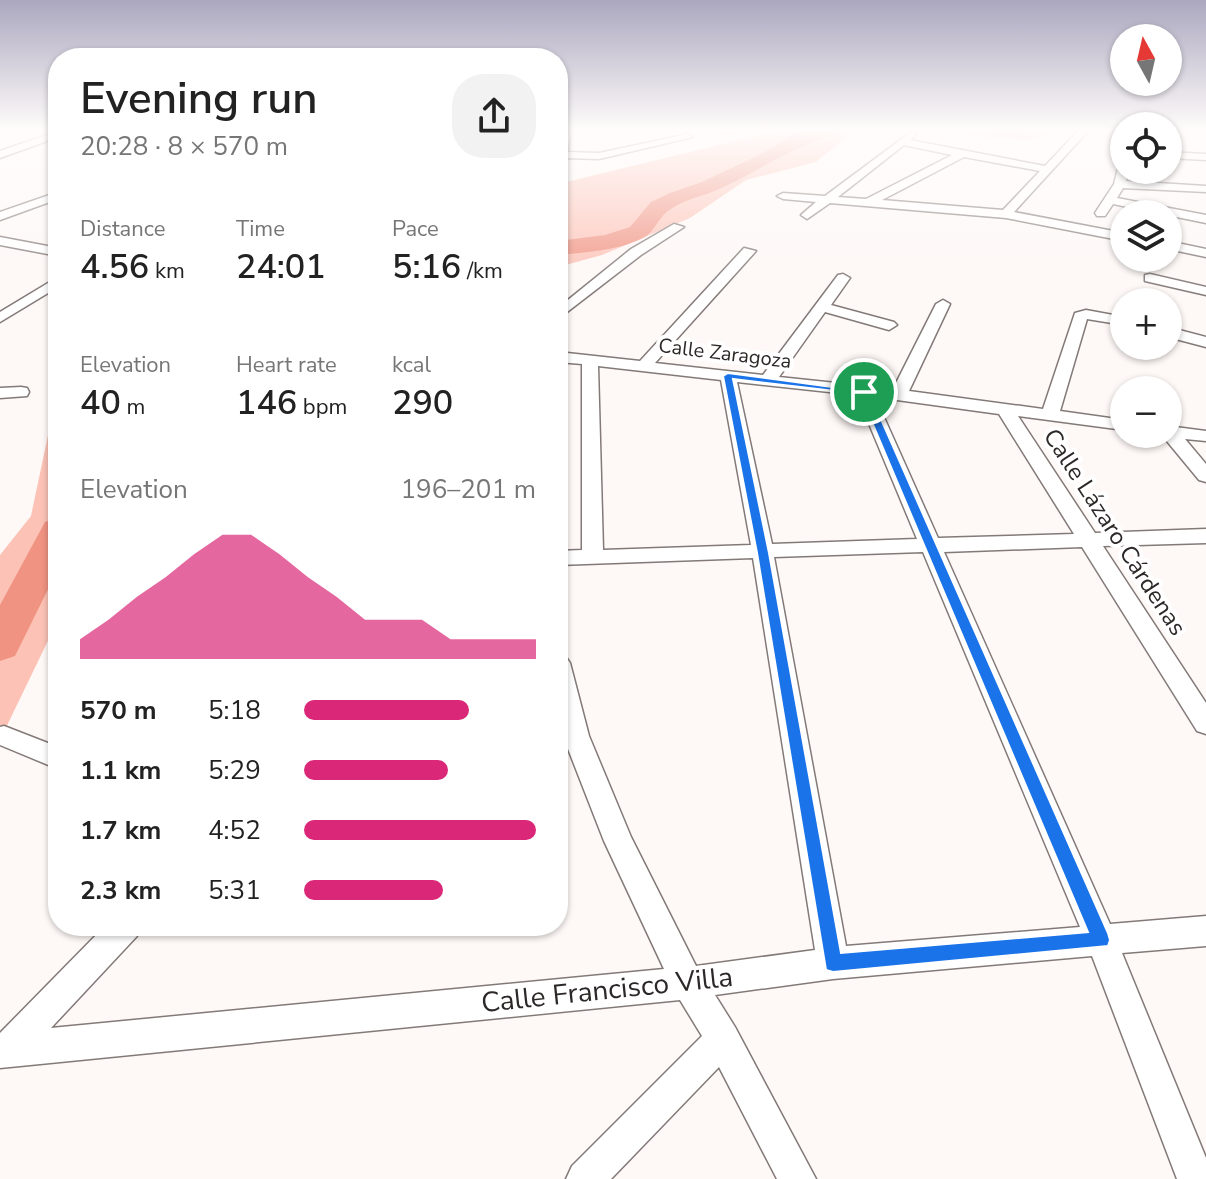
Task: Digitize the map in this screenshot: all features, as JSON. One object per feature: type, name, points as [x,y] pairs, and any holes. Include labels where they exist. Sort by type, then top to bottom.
[{"type":"street","points":[[795,185],[783,196],[1006,214],[1110,234]]},
{"type":"street","points":[[807,215],[848,185]]},
{"type":"street","points":[[867,203],[902,185]]},
{"type":"street","points":[[1006,214],[1031,185]]},
{"type":"street","points":[[1101,213],[1119,185]]},
{"type":"street","points":[[1138,185],[1206,189]]},
{"type":"street","points":[[0,216],[48,199]]},
{"type":"street","points":[[1109,200],[1206,219]]},
{"type":"street","points":[[26,207],[48,211]]},
{"type":"street","points":[[568,307],[636,252],[678,227]]},
{"type":"street","points":[[0,241],[48,250]]},
{"type":"street","points":[[1182,248],[1206,253]]},
{"type":"street","points":[[644,366],[749,251]]},
{"type":"street","points":[[767,381],[843,278]]},
{"type":"street","points":[[1150,278],[1206,291]]},
{"type":"street","points":[[0,318],[48,287]]},
{"type":"street","points":[[899,395],[943,304]]},
{"type":"street","points":[[822,307],[889,325]]},
{"type":"street","points":[[1050,415],[1080,316],[1086,314],[1110,318]]},
{"type":"street","points":[[1182,336],[1206,342]]},
{"type":"street","name":"Calle Zaragoza","points":[[568,358],[899,395],[1110,423]]},
{"type":"street","points":[[590,360],[575,558],[1206,536]]},
{"type":"street","points":[[728,376],[763,553],[833,963]]},
{"type":"street","points":[[0,393],[21,392]]},
{"type":"street","points":[[864,392],[1101,940],[1196,1179]]},
{"type":"street","name":"Calle Lázaro Cárdenas","points":[[1005,409],[1206,724]]},
{"type":"street","points":[[1182,433],[1206,436]]},
{"type":"street","points":[[1182,448],[1206,476]]},
{"type":"street","points":[[568,704],[576,736],[618,841],[688,983],[723,1039],[797,1179]]},
{"type":"street","points":[[4,736],[48,754]]},
{"type":"street","name":"Calle Francisco Villa","points":[[4,1053],[688,983],[833,963],[1206,931]]},
{"type":"street","points":[[4,1053],[116,936]]},
{"type":"street","points":[[585,1179],[723,1039]]},
{"type":"shaded area","points":[[568,185],[739,185],[690,218],[602,255],[568,264]]},
{"type":"shaded area","points":[[48,435],[48,641],[0,740],[0,555],[31,516]]},
{"type":"waterway","points":[[568,247],[608,242],[638,232],[659,207],[711,185]]},
{"type":"waterway","points":[[0,645],[48,550]]},
{"type":"route","points":[[728,376],[864,392],[1101,940],[833,963],[763,553],[728,376]]}]
